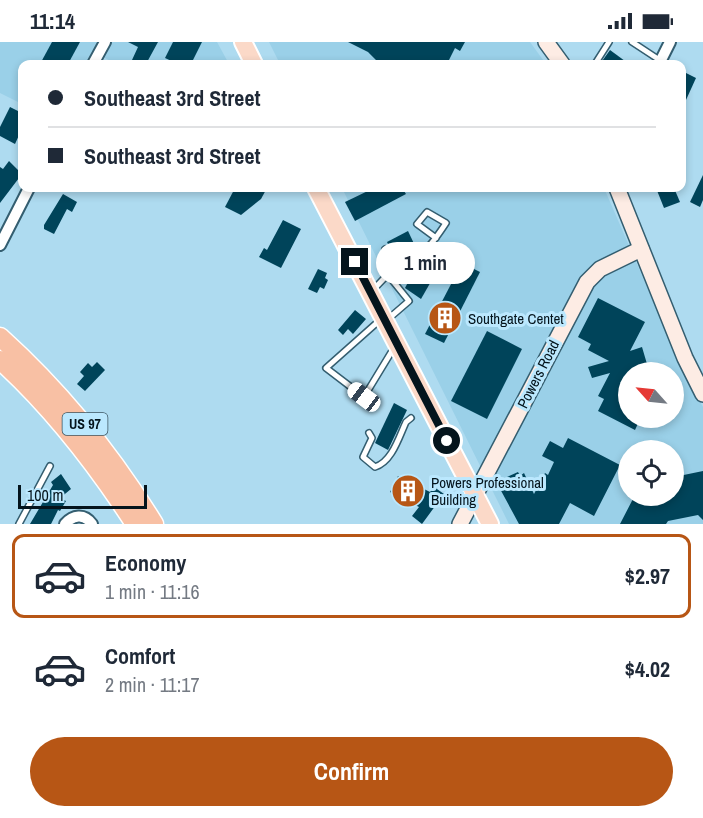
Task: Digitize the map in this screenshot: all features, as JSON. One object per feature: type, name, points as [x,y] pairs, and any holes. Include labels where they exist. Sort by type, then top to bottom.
[{"type":"highway","name":"US 97","points":[[0,337],[51,386],[80,419],[118,469],[154,524]]},
{"type":"highway","name":"US 97","points":[[0,360],[67,429],[135,524]]},
{"type":"main road","points":[[243,42],[252,60]]},
{"type":"main road","points":[[318,192],[490,524]]},
{"type":"street","points":[[95,60],[105,42]]},
{"type":"street","points":[[546,42],[559,60]]},
{"type":"street","points":[[661,60],[670,42]]},
{"type":"street","points":[[0,245],[27,192]]},
{"type":"street","points":[[619,192],[685,358],[703,394]]},
{"type":"street","name":"Powers Road","points":[[459,524],[587,282],[600,269],[641,249]]},
{"type":"street","points":[[65,524],[80,516],[92,524]]},
{"type":"lane","points":[[598,60],[609,42]]},
{"type":"lane","points":[[632,42],[656,60]]},
{"type":"lane","points":[[371,293],[394,268],[426,252],[436,238],[446,223],[427,212],[417,224],[436,238]]},
{"type":"lane","points":[[385,249],[394,268]]},
{"type":"lane","points":[[388,275],[409,301],[326,368],[364,397],[397,343]]},
{"type":"lane","points":[[369,433],[372,438],[363,457],[375,467],[383,465],[406,422],[411,418]]},
{"type":"lane","points":[[20,524],[50,466]]},
{"type":"shaded area","points":[[0,42],[217,42],[227,60],[109,60],[92,51],[88,60],[18,60],[18,102],[0,93]]},
{"type":"shaded area","points":[[269,42],[530,42],[543,60],[278,60]]},
{"type":"shaded area","points":[[344,192],[606,192],[680,362],[618,362],[618,428],[684,428],[684,372],[703,407],[703,524],[509,524]]},
{"type":"building","points":[[52,42],[80,42],[70,60],[42,60]]},
{"type":"building","points":[[128,42],[158,42],[148,60],[132,60],[138,47]]},
{"type":"building","points":[[173,42],[202,42],[193,60],[165,58]]},
{"type":"building","points":[[348,42],[465,42],[460,51],[455,48],[449,60],[376,60],[368,52]]},
{"type":"building","points":[[610,50],[624,60],[603,60]]},
{"type":"building","points":[[686,73],[696,78],[686,100]]},
{"type":"building","points":[[10,107],[18,111],[18,137],[15,144],[0,136],[0,127]]},
{"type":"building","points":[[9,161],[18,170],[18,179],[0,203],[0,167],[3,169]]},
{"type":"building","points":[[703,175],[703,200],[700,207],[690,202]]},
{"type":"building","points":[[233,192],[265,192],[261,199],[241,215],[225,207]]},
{"type":"building","points":[[366,192],[405,192],[406,194],[355,221],[345,202]]},
{"type":"building","points":[[658,192],[676,192],[680,202],[664,208]]},
{"type":"building","points":[[63,194],[77,202],[72,212],[67,209],[54,234],[44,229],[44,225]]},
{"type":"building","points":[[283,220],[301,229],[281,268],[259,257],[264,248],[267,250]]},
{"type":"building","points":[[408,231],[417,250],[396,260],[387,242]]},
{"type":"building","name":"Southgate Centet","points":[[462,263],[480,272],[444,343],[425,334]]},
{"type":"building","points":[[318,269],[327,273],[325,278],[328,280],[324,289],[320,287],[317,293],[308,289]]},
{"type":"building","points":[[415,269],[433,278],[421,299],[405,288]]},
{"type":"building","points":[[598,298],[645,322],[630,351],[642,347],[646,362],[618,362],[618,421],[598,411],[604,399],[598,396],[610,373],[592,378],[588,367],[609,361],[588,350],[591,344],[578,337]]},
{"type":"building","points":[[355,310],[366,319],[353,334],[348,329],[343,335],[338,330]]},
{"type":"building","points":[[487,331],[522,349],[487,419],[451,401]]},
{"type":"building","points":[[97,362],[105,370],[85,391],[77,384],[84,376],[80,372],[88,363],[92,367]]},
{"type":"building","points":[[394,403],[407,410],[388,450],[375,443]]},
{"type":"building","points":[[568,438],[618,464],[618,469],[594,516],[570,503],[559,524],[519,524],[499,487],[509,482],[507,477],[518,472],[520,476],[524,473],[534,494],[545,473],[548,475],[554,462],[542,456],[550,441],[563,448]]},
{"type":"building","points":[[703,471],[703,520],[698,515],[668,521],[666,524],[620,524],[629,506],[684,506],[684,475]]},
{"type":"building","points":[[61,474],[71,489],[60,498],[66,501],[60,511],[58,510],[51,524],[30,524],[53,485],[51,482]]},
{"type":"building","points":[[398,476],[430,492],[434,487],[444,494],[422,524],[412,516],[419,507],[390,492]]},
{"type":"place","name":"Southgate Centet","points":[[445,318]]},
{"type":"place","name":"Powers Professional Building","points":[[408,491]]},
{"type":"route","points":[[355,262],[447,441]]}]
